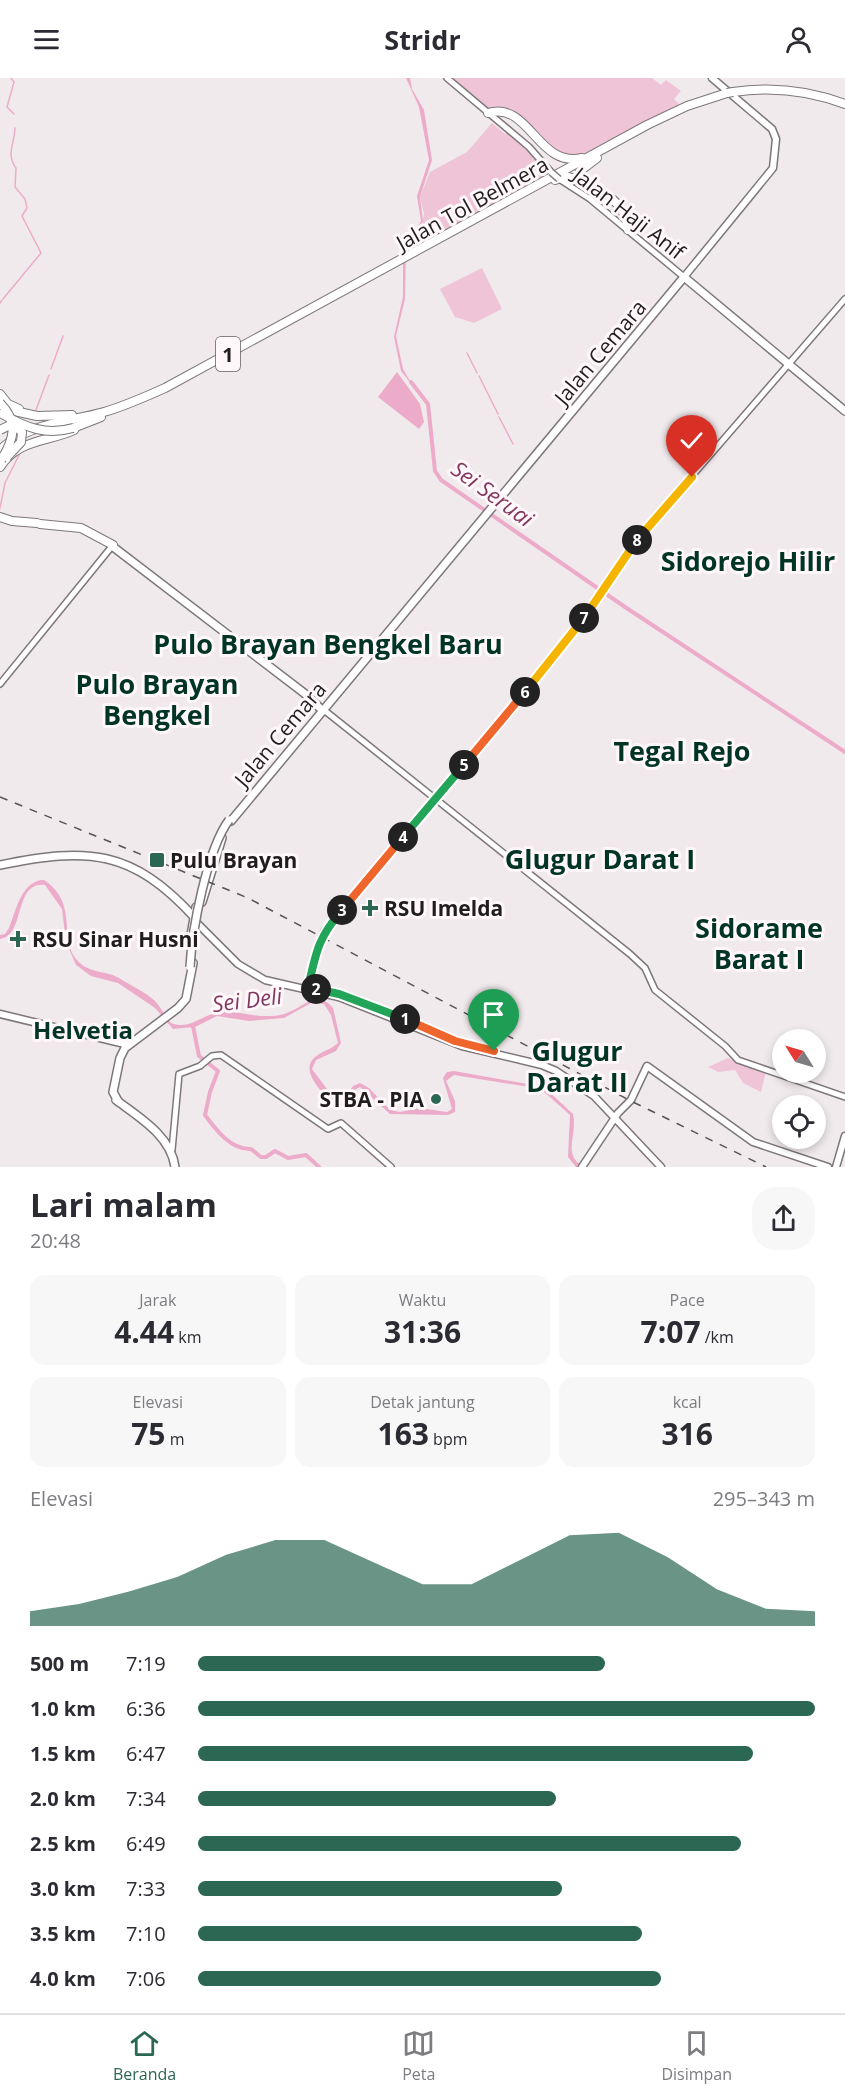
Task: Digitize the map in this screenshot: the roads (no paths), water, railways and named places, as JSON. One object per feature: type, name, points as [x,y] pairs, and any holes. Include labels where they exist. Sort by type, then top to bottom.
[{"type":"highway","name":"Jalan Tol Belmera","points":[[131,405],[182,381],[516,196],[625,138],[684,110],[731,93],[765,91],[792,92],[845,105]]},
{"type":"highway","points":[[490,115],[501,111],[513,114],[541,145],[567,159],[585,157],[625,138]]},
{"type":"highway","points":[[490,115],[497,112],[512,114],[537,142],[561,161],[558,170],[516,196]]},
{"type":"highway","points":[[625,138],[586,165],[579,174],[583,181],[623,205],[630,232]]},
{"type":"highway","name":"Jalan Tol Belmera","points":[[114,411],[171,385],[625,138]]},
{"type":"highway","points":[[505,205],[567,176],[620,205],[630,232]]},
{"type":"highway","points":[[684,277],[845,411]]},
{"type":"highway","name":"Jalan Cemara","points":[[190,968],[195,919],[212,862],[230,820],[684,277]]},
{"type":"highway","points":[[1,405],[10,417],[13,428],[11,441],[1,459]]},
{"type":"highway","name":"1","points":[[1,405],[38,430],[54,431],[72,428],[131,405]]},
{"type":"highway","name":"1","points":[[1,405],[74,415],[114,411]]},
{"type":"highway","name":"1","points":[[1,459],[11,443],[35,430],[131,405]]},
{"type":"highway","points":[[1,459],[30,443],[62,435],[114,411]]},
{"type":"highway","name":"1","points":[[1,459],[14,438],[37,428],[114,411]]},
{"type":"highway","points":[[0,430],[12,424],[19,427],[22,433],[20,443],[1,459]]},
{"type":"highway","points":[[1,518],[89,531],[112,544],[323,710]]},
{"type":"highway","points":[[33,522],[81,530],[112,544]]},
{"type":"highway","points":[[175,1167],[172,1150],[155,1131],[113,1095],[125,1048],[186,999],[198,905],[219,837],[230,820]]},
{"type":"highway","points":[[0,865],[69,854],[97,857],[131,867],[148,876],[170,892],[195,919]]},
{"type":"main road","name":"Jalan Haji Anif","points":[[447,78],[529,147],[551,172],[590,199],[684,277]]},
{"type":"main road","points":[[684,277],[774,166],[775,133],[711,78]]},
{"type":"main road","points":[[308,989],[321,936],[570,638],[646,529],[845,299]]},
{"type":"main road","points":[[0,684],[112,544]]},
{"type":"main road","points":[[323,710],[644,969],[655,990],[725,1046],[738,1060],[845,1097]]},
{"type":"main road","points":[[195,919],[254,974],[278,984],[357,1002],[471,1046],[547,1065],[581,1083],[617,1114],[661,1167]]},
{"type":"main road","points":[[0,1014],[113,1042],[125,1048]]},
{"type":"main road","points":[[426,1029],[462,1046],[493,1052]]},
{"type":"main road","points":[[172,1150],[179,1074],[205,1062],[214,1055],[224,1056],[328,1129],[341,1122],[391,1167]]},
{"type":"main road","points":[[583,1166],[617,1114],[632,1100],[647,1066],[753,1142],[828,1167]]},
{"type":"main road","points":[[836,1167],[845,1136]]},
{"type":"waterway","points":[[11,78],[14,82],[7,107],[14,114]]},
{"type":"waterway","points":[[3,299],[41,253],[22,216],[27,208],[25,199],[15,187],[16,168],[11,158],[15,128]]},
{"type":"waterway","points":[[51,369],[63,336]]},
{"type":"waterway","points":[[467,353],[477,373]]},
{"type":"waterway","points":[[36,410],[49,375]]},
{"type":"waterway","points":[[479,376],[498,414]]},
{"type":"waterway","name":"Sei Seruai","points":[[411,382],[428,404],[435,471],[441,480],[625,607],[845,752]]},
{"type":"waterway","points":[[499,417],[513,444]]},
{"type":"waterway","points":[[0,508],[5,483],[21,451]]},
{"type":"waterway","points":[[193,1026],[199,1056],[218,1071],[205,1115],[219,1133],[231,1143],[251,1149],[261,1157],[266,1157],[275,1151],[288,1158],[306,1155],[319,1167]]},
{"type":"railway","points":[[0,797],[248,898],[631,1101],[766,1167]]},
{"type":"place","name":"Pulu Brayan","points":[[157,860]]},
{"type":"place","name":"RSU Imelda","points":[[370,908]]},
{"type":"place","name":"RSU Sinar Husni","points":[[18,939]]},
{"type":"place","name":"STBA - PIA","points":[[436,1099]]},
{"type":"district","name":"Sidorejo Hilir","points":[[748,560]]},
{"type":"district","name":"Pulo Brayan Bengkel Baru","points":[[328,643]]},
{"type":"district","name":"Pulo Brayan Bengkel","points":[[157,698]]},
{"type":"district","name":"Tegal Rejo","points":[[682,750]]},
{"type":"district","name":"Glugur Darat I","points":[[600,858]]},
{"type":"district","name":"Sidorame Barat I","points":[[759,942]]},
{"type":"district","name":"Helvetia","points":[[83,1029]]},
{"type":"district","name":"Glugur Darat II","points":[[577,1066]]},
{"type":"water label","name":"Sei Deli","points":[[247,999]]}]
